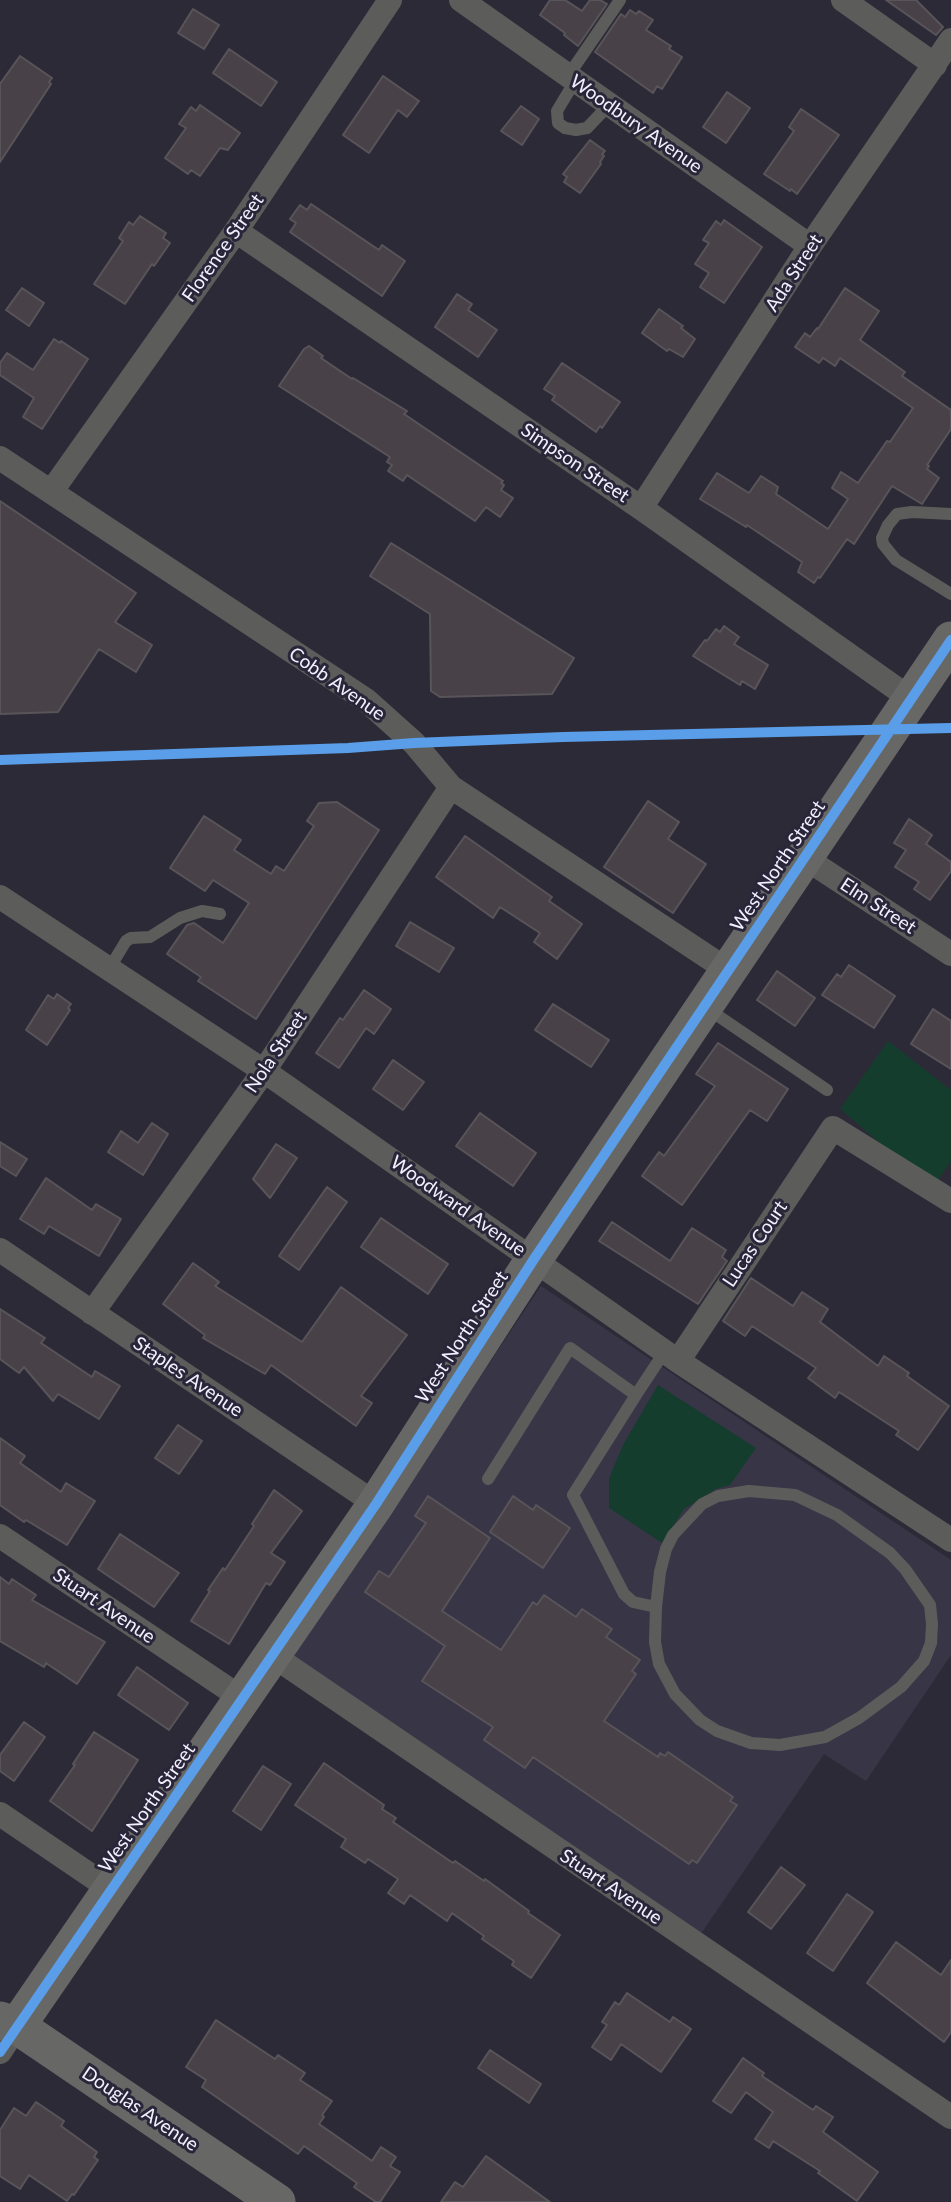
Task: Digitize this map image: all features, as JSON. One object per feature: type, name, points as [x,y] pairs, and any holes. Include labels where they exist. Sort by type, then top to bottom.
[{"type":"street","name":"Florence Street","points":[[51,492],[236,231],[390,0]]},
{"type":"street","name":"Woodbury Avenue","points":[[461,0],[810,246]]},
{"type":"street","points":[[843,0],[935,65]]},
{"type":"street","name":"Ada Street","points":[[641,508],[810,246],[951,40]]},
{"type":"street","name":"Simpson Street","points":[[236,231],[641,508],[911,699]]},
{"type":"street","name":"Cobb Avenue","points":[[0,458],[366,700],[414,743],[451,786],[729,971]]},
{"type":"street","name":"West North Street","points":[[6,2033],[112,1890],[376,1504],[534,1259],[951,640]]},
{"type":"street","name":"Nola Street","points":[[92,1312],[264,1071],[451,786]]},
{"type":"street","name":"Elm Street","points":[[805,858],[951,954]]},
{"type":"street","name":"Woodward Avenue","points":[[0,897],[264,1071],[671,1356],[951,1540]]},
{"type":"street","name":"Lucas Court","points":[[671,1356],[833,1128],[951,1201]]},
{"type":"street","name":"Staples Avenue","points":[[0,1250],[376,1504]]},
{"type":"street","name":"Stuart Avenue","points":[[0,1535],[243,1699]]},
{"type":"street","name":"Stuart Avenue","points":[[272,1655],[951,2117]]},
{"type":"street","points":[[0,1815],[112,1890]]},
{"type":"street","name":"Douglas Avenue","points":[[6,2033],[278,2202]]},
{"type":"lane","points":[[609,105],[587,128],[576,130],[565,128],[558,123],[557,111],[572,78],[620,0]]},
{"type":"lane","points":[[951,514],[897,514],[882,538],[883,544],[897,560],[951,594]]},
{"type":"lane","points":[[108,969],[126,941],[131,938],[150,937],[180,918],[202,911],[220,914]]},
{"type":"lane","points":[[705,1007],[827,1090]]},
{"type":"lane","points":[[488,1479],[570,1348],[636,1395]]},
{"type":"lane","points":[[656,1607],[633,1602],[624,1594],[573,1495],[636,1395],[671,1356]]},
{"type":"lane","points":[[749,1491],[795,1495],[837,1515],[890,1553],[905,1569],[930,1605],[931,1643],[924,1661],[901,1687],[859,1718],[825,1737],[780,1745],[751,1743],[717,1731],[700,1720],[670,1688],[659,1664],[655,1642],[656,1607],[660,1572],[670,1542],[687,1518],[702,1504],[718,1496],[749,1491]]},
{"type":"shaded area","points":[[541,1286],[951,1560],[951,1655],[866,1781],[824,1754],[700,1935],[302,1668],[294,1655]]},
{"type":"green space","points":[[888,1041],[951,1090],[951,1161],[933,1188],[840,1109]]},
{"type":"green space","points":[[658,1385],[756,1448],[730,1485],[716,1489],[684,1509],[662,1543],[609,1508],[609,1479],[612,1471],[623,1445]]},
{"type":"building","points":[[550,0],[565,0],[582,11],[590,0],[600,0],[607,4],[578,46],[540,15]]},
{"type":"building","points":[[886,0],[916,0],[943,27],[936,35]]},
{"type":"building","points":[[193,9],[219,25],[204,49],[178,33]]},
{"type":"building","points":[[630,10],[636,14],[639,11],[653,20],[646,30],[671,46],[669,49],[682,57],[662,89],[657,86],[653,93],[595,52],[621,14],[625,17]]},
{"type":"building","points":[[229,49],[277,82],[261,106],[213,73]]},
{"type":"building","points":[[20,56],[52,78],[49,82],[51,84],[0,162],[0,84]]},
{"type":"building","points":[[383,76],[419,101],[407,117],[398,110],[369,153],[343,135]]},
{"type":"building","points":[[727,92],[750,108],[726,143],[703,127]]},
{"type":"building","points":[[200,105],[240,133],[228,150],[220,148],[200,176],[191,170],[188,174],[165,158],[186,128],[179,124],[191,107],[196,111]]},
{"type":"building","points":[[521,106],[539,119],[522,145],[501,131]]},
{"type":"building","points":[[801,109],[839,135],[797,194],[764,174],[794,131],[789,127]]},
{"type":"building","points":[[590,140],[605,151],[601,164],[580,193],[564,182],[567,177],[563,174]]},
{"type":"building","points":[[311,204],[379,250],[382,245],[405,261],[382,296],[290,232],[296,223],[290,219],[300,205],[307,210]]},
{"type":"building","points":[[140,216],[166,233],[163,238],[170,243],[125,304],[94,284],[123,241],[119,238],[129,222],[133,225]]},
{"type":"building","points":[[724,220],[762,247],[724,303],[700,287],[709,273],[695,264],[709,243],[703,240],[716,221],[721,225]]},
{"type":"building","points":[[22,288],[44,303],[29,326],[6,310]]},
{"type":"building","points":[[845,288],[879,311],[860,340],[905,372],[902,376],[951,410],[951,429],[927,465],[927,469],[939,478],[922,504],[892,486],[854,544],[847,539],[814,583],[798,572],[802,562],[747,525],[746,527],[700,499],[717,473],[749,493],[761,476],[778,487],[776,494],[828,529],[848,499],[832,488],[841,472],[858,483],[887,441],[890,442],[913,408],[840,358],[835,366],[823,358],[819,363],[795,347],[805,333],[810,337],[818,329]]},
{"type":"building","points":[[457,294],[472,304],[468,310],[497,330],[478,357],[435,327]]},
{"type":"building","points":[[659,309],[683,326],[681,328],[695,339],[683,357],[669,349],[667,351],[642,333]]},
{"type":"building","points":[[54,339],[88,359],[42,429],[23,417],[34,398],[0,375],[0,363],[7,353],[33,370]]},
{"type":"building","points":[[309,346],[323,356],[321,358],[407,411],[404,414],[503,481],[501,490],[513,498],[500,517],[486,507],[475,521],[407,475],[403,481],[388,471],[392,465],[387,462],[390,457],[279,386],[304,349]]},
{"type":"building","points":[[562,363],[620,402],[602,428],[600,426],[596,432],[552,400],[555,396],[544,389]]},
{"type":"building","points":[[0,501],[136,593],[115,622],[152,645],[136,672],[99,649],[58,712],[0,714]]},
{"type":"building","points":[[391,543],[574,658],[552,694],[440,697],[431,691],[430,614],[370,576]]},
{"type":"building","points":[[724,626],[739,637],[734,644],[768,665],[755,689],[742,681],[740,685],[693,656],[716,629],[720,632]]},
{"type":"building","points":[[648,801],[679,822],[668,839],[706,864],[673,913],[604,867]]},
{"type":"building","points":[[337,802],[379,830],[256,1019],[198,981],[201,977],[167,954],[187,925],[194,923],[223,943],[249,903],[213,880],[205,891],[170,868],[204,816],[241,840],[234,850],[271,874],[276,866],[284,871],[314,826],[307,821],[319,803]]},
{"type":"building","points":[[909,819],[932,835],[926,844],[951,862],[951,871],[930,900],[914,889],[919,882],[895,867],[906,850],[894,843]]},
{"type":"building","points":[[465,836],[552,897],[549,901],[582,924],[557,959],[534,942],[540,933],[500,907],[493,918],[436,877]]},
{"type":"building","points":[[410,922],[454,948],[439,972],[396,946]]},
{"type":"building","points":[[849,965],[895,996],[874,1028],[822,995],[837,974],[841,977]]},
{"type":"building","points":[[777,971],[815,998],[795,1026],[757,1000]]},
{"type":"building","points":[[364,990],[391,1009],[374,1034],[366,1028],[339,1068],[316,1053],[340,1018],[343,1020]]},
{"type":"building","points":[[57,994],[71,1004],[68,1008],[70,1010],[47,1045],[26,1030],[48,995],[54,999]]},
{"type":"building","points":[[553,1004],[609,1040],[591,1067],[535,1030]]},
{"type":"building","points":[[933,1009],[951,1021],[951,1069],[911,1044]]},
{"type":"building","points":[[718,1043],[788,1089],[767,1121],[750,1110],[682,1205],[642,1176],[659,1152],[664,1156],[715,1086],[696,1074]]},
{"type":"building","points":[[393,1060],[424,1082],[403,1110],[373,1089]]},
{"type":"building","points":[[480,1113],[536,1153],[513,1186],[456,1146]]},
{"type":"building","points":[[152,1123],[168,1134],[143,1175],[108,1152],[121,1131],[138,1143]]},
{"type":"building","points":[[0,1142],[27,1159],[16,1176],[0,1166]]},
{"type":"building","points":[[276,1144],[297,1158],[270,1198],[253,1179]]},
{"type":"building","points":[[46,1178],[92,1210],[96,1204],[121,1219],[99,1256],[49,1226],[44,1234],[20,1219]]},
{"type":"building","points":[[327,1187],[347,1202],[299,1270],[279,1256]]},
{"type":"building","points":[[381,1218],[448,1264],[428,1294],[361,1247]]},
{"type":"building","points":[[612,1222],[670,1261],[692,1228],[726,1250],[722,1257],[727,1261],[698,1304],[599,1241]]},
{"type":"building","points":[[193,1263],[219,1282],[215,1286],[302,1342],[341,1287],[407,1335],[361,1396],[372,1403],[356,1426],[271,1365],[265,1374],[203,1338],[205,1335],[163,1304]]},
{"type":"building","points":[[751,1278],[793,1306],[802,1292],[828,1309],[820,1322],[878,1366],[884,1356],[949,1406],[918,1450],[896,1435],[899,1431],[839,1392],[835,1398],[808,1378],[816,1368],[752,1326],[745,1336],[723,1321]]},
{"type":"building","points":[[0,1309],[45,1338],[41,1343],[92,1377],[95,1371],[120,1386],[99,1419],[58,1394],[53,1401],[24,1367],[19,1373],[0,1359]]},
{"type":"building","points":[[178,1425],[202,1441],[179,1474],[155,1458]]},
{"type":"building","points":[[0,1438],[25,1456],[20,1463],[61,1492],[66,1483],[95,1501],[67,1545],[26,1520],[24,1522],[0,1505]]},
{"type":"building","points":[[274,1490],[302,1511],[271,1553],[285,1562],[270,1585],[266,1583],[229,1644],[191,1621],[210,1591],[208,1590],[223,1568],[225,1570],[254,1526],[252,1524]]},
{"type":"building","points":[[428,1496],[490,1538],[442,1611],[501,1650],[533,1602],[537,1605],[544,1595],[576,1617],[582,1609],[612,1629],[606,1637],[640,1660],[632,1671],[636,1674],[604,1721],[658,1757],[660,1753],[665,1756],[668,1752],[733,1797],[730,1801],[737,1805],[697,1863],[692,1860],[689,1864],[533,1757],[525,1768],[484,1740],[493,1727],[422,1681],[445,1646],[365,1592],[379,1571],[389,1577],[426,1523],[415,1516]]},
{"type":"building","points":[[513,1496],[533,1510],[536,1505],[570,1528],[543,1568],[490,1532]]},
{"type":"building","points":[[120,1534],[179,1573],[154,1607],[98,1569]]},
{"type":"building","points":[[0,1577],[9,1584],[12,1579],[36,1595],[32,1600],[105,1642],[77,1684],[46,1663],[44,1667],[0,1641]]},
{"type":"building","points":[[137,1667],[188,1703],[169,1730],[118,1695]]},
{"type":"building","points":[[24,1722],[45,1737],[14,1781],[0,1771],[0,1755]]},
{"type":"building","points":[[94,1732],[138,1760],[92,1831],[50,1801]]},
{"type":"building","points":[[324,1763],[384,1805],[382,1809],[396,1818],[393,1822],[453,1863],[455,1861],[484,1881],[485,1879],[560,1935],[531,1978],[512,1965],[514,1961],[482,1939],[484,1936],[452,1913],[447,1921],[410,1895],[404,1904],[388,1893],[398,1879],[368,1859],[365,1863],[341,1847],[346,1839],[295,1805]]},
{"type":"building","points":[[263,1766],[291,1784],[261,1830],[233,1811]]},
{"type":"building","points":[[781,1867],[805,1885],[771,1929],[748,1912]]},
{"type":"building","points":[[847,1894],[873,1912],[833,1971],[807,1953]]},
{"type":"building","points":[[896,1942],[941,1975],[951,1960],[951,2032],[944,2042],[867,1983]]},
{"type":"building","points":[[627,1993],[670,2022],[673,2017],[691,2029],[661,2072],[621,2044],[611,2060],[592,2047],[607,2025],[602,2022],[615,2002],[619,2005]]},
{"type":"building","points":[[216,2020],[275,2059],[278,2055],[305,2073],[300,2080],[332,2101],[319,2124],[372,2161],[381,2147],[396,2157],[390,2166],[400,2172],[380,2202],[354,2187],[357,2183],[304,2146],[298,2154],[202,2087],[206,2080],[186,2067]]},
{"type":"building","points":[[490,2050],[541,2084],[529,2103],[478,2068]]},
{"type":"building","points":[[743,2058],[764,2073],[762,2076],[813,2110],[816,2106],[833,2117],[823,2132],[878,2172],[857,2201],[818,2173],[820,2171],[773,2141],[769,2148],[755,2139],[773,2112],[746,2092],[731,2113],[713,2101]]},
{"type":"building","points":[[36,2102],[64,2121],[61,2126],[97,2152],[94,2157],[98,2160],[67,2201],[29,2175],[20,2189],[0,2176],[0,2130],[14,2108],[26,2116]]},
{"type":"building","points":[[486,2156],[550,2202],[441,2202],[455,2182],[463,2187]]},
{"type":"cycle path","points":[[0,2052],[376,1504],[534,1259],[951,640]]},
{"type":"cycle path","points":[[0,760],[348,748],[563,737],[951,728]]}]
